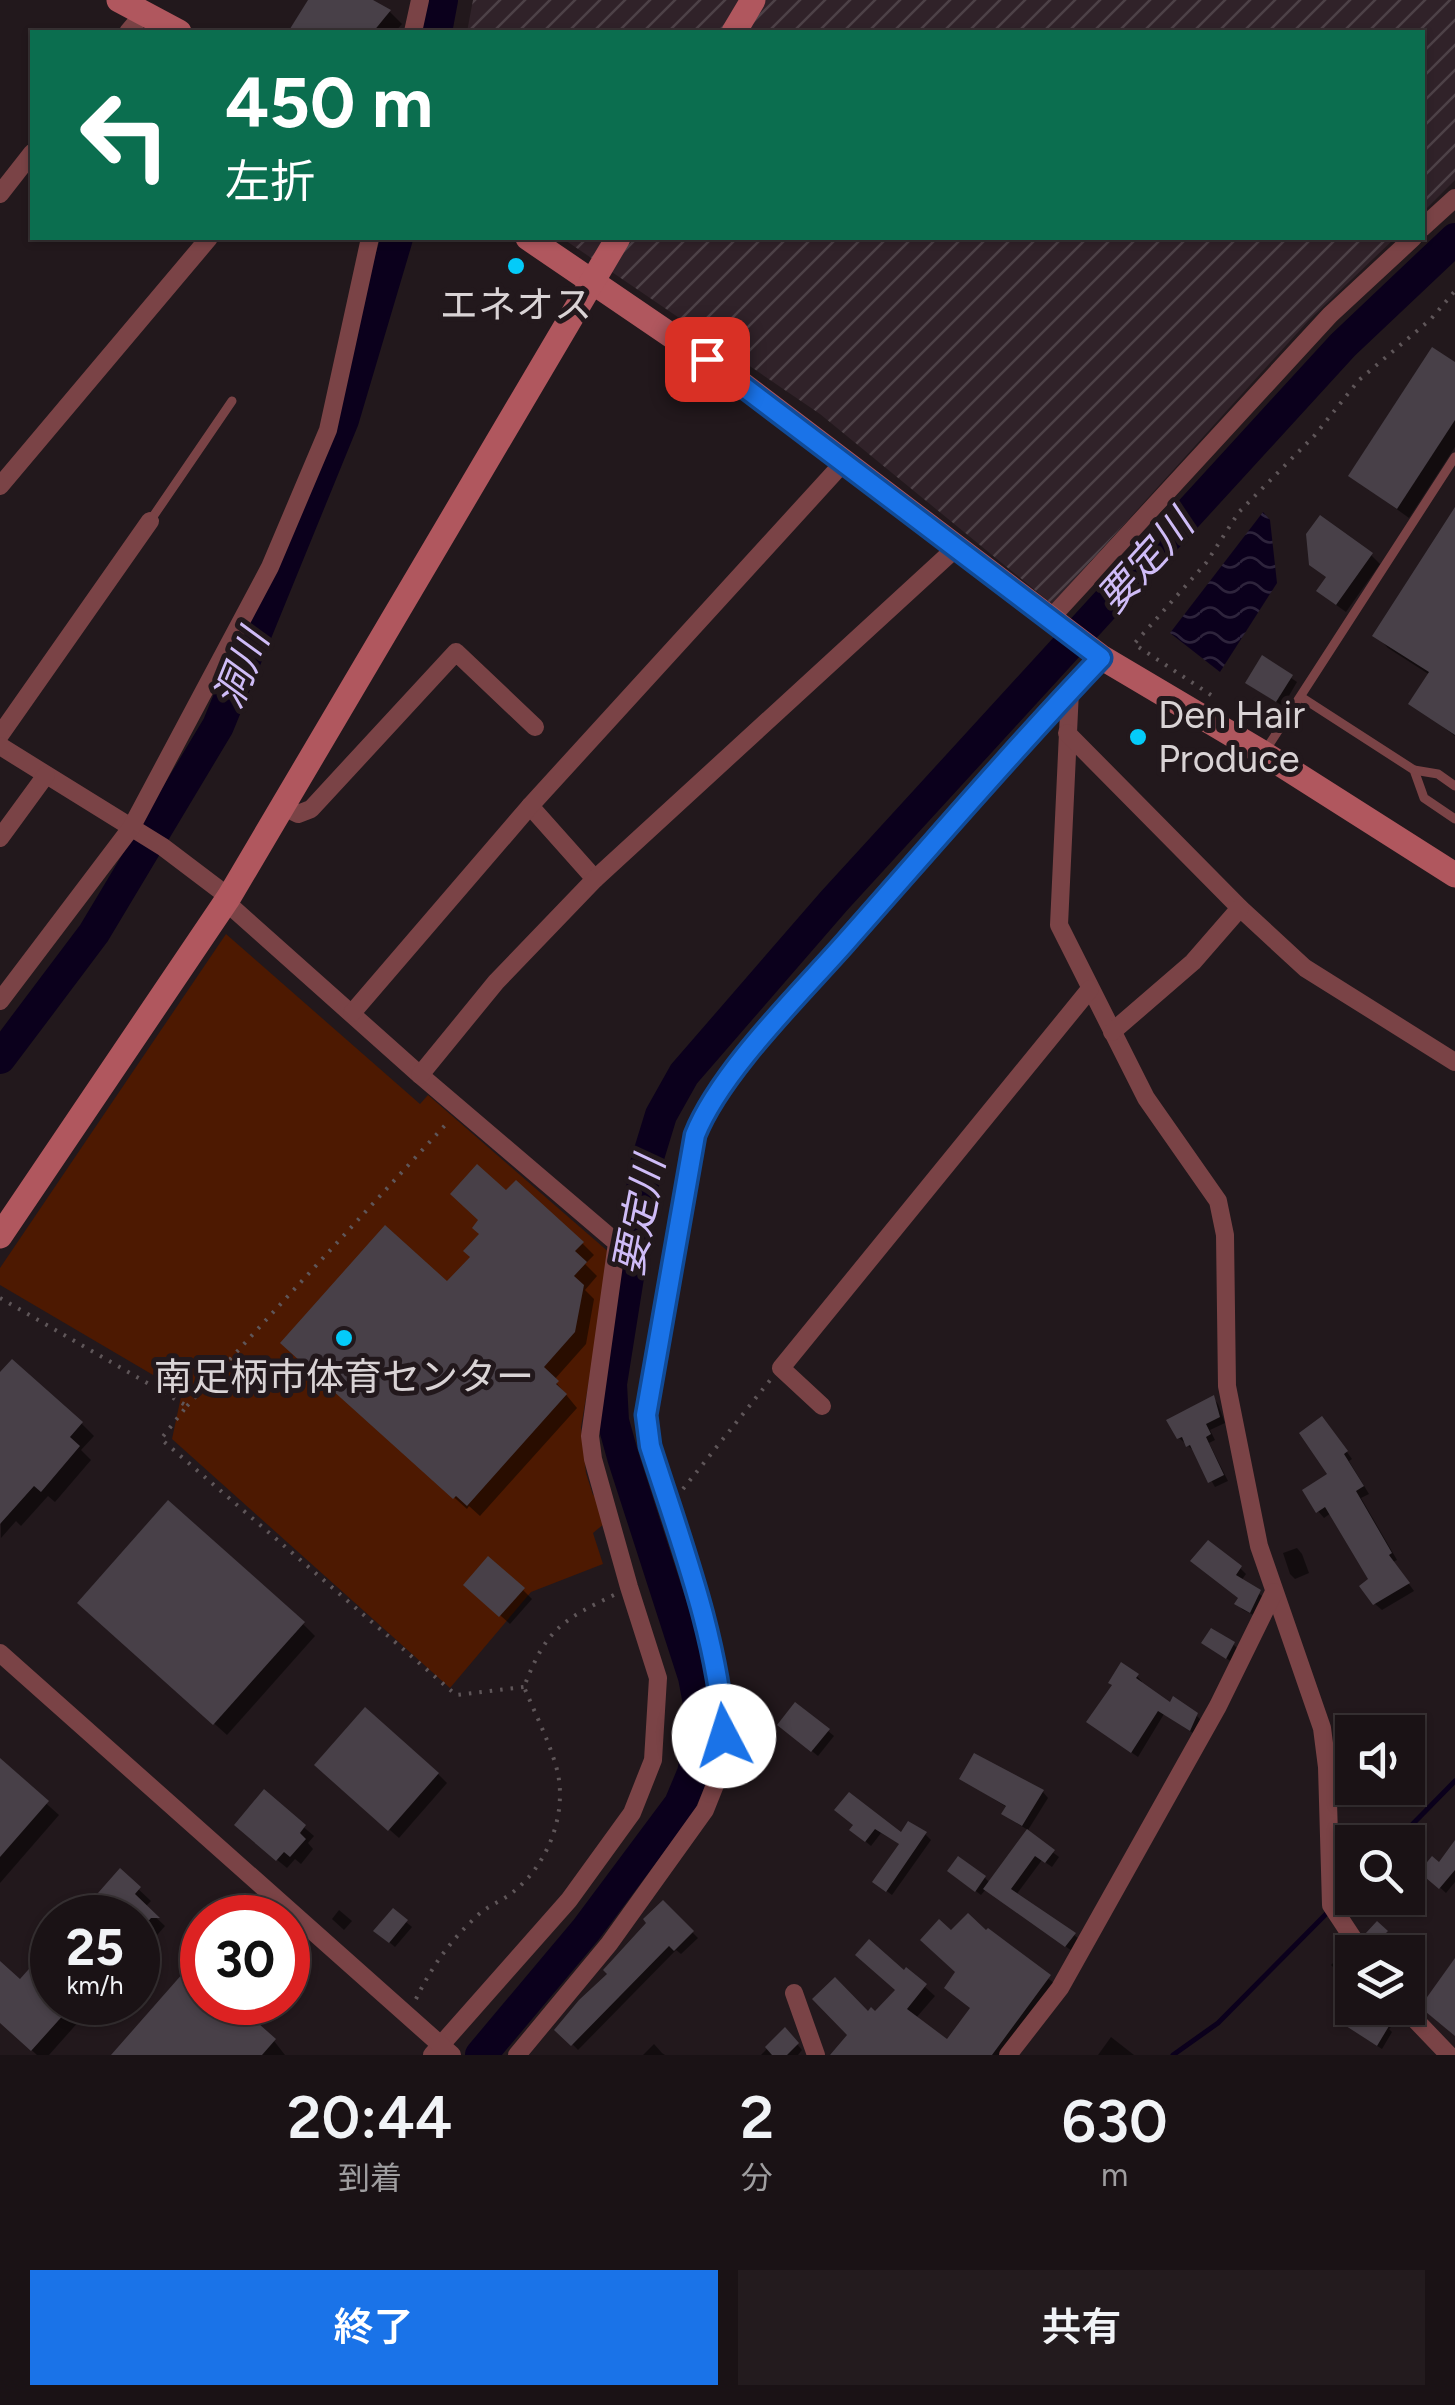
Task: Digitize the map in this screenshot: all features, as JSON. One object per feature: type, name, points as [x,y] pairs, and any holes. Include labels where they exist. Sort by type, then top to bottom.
[{"type":"street","points":[[118,0],[175,30]]},
{"type":"street","points":[[413,30],[420,0]]},
{"type":"street","points":[[735,30],[754,0]]},
{"type":"street","points":[[0,194],[30,156]]},
{"type":"street","points":[[1425,225],[1455,198]]},
{"type":"street","points":[[0,486],[207,240]]},
{"type":"street","points":[[0,1000],[135,831],[270,567],[328,430],[370,240]]},
{"type":"street","points":[[531,240],[735,378],[1101,658],[1264,753],[1455,875]]},
{"type":"street","points":[[0,1236],[228,899],[617,240]]},
{"type":"street","points":[[1050,619],[1330,315],[1411,240]]},
{"type":"street","points":[[352,1014],[530,806],[844,462]]},
{"type":"street","points":[[0,734],[150,520]]},
{"type":"street","points":[[420,1075],[496,982],[596,879],[957,547]]},
{"type":"street","points":[[284,807],[298,814],[311,810],[456,652],[534,727]]},
{"type":"street","points":[[516,2055],[609,1944],[705,1810],[719,1775],[724,1736],[722,1698],[650,1446],[646,1415],[695,1135],[705,1111],[798,996],[1101,658]]},
{"type":"street","points":[[1070,690],[1059,925],[1146,1098],[1218,1200],[1226,1235],[1227,1386],[1259,1546],[1322,1728],[1328,1767],[1330,1905],[1349,1935]]},
{"type":"street","points":[[1068,733],[1240,908],[1306,968],[1455,1062]]},
{"type":"street","points":[[0,746],[163,847],[228,899],[420,1075],[618,1243],[590,1436],[593,1459],[658,1678],[652,1760],[632,1814],[570,1900],[442,2052],[419,2024],[0,1654]]},
{"type":"street","points":[[0,838],[46,775]]},
{"type":"street","points":[[530,806],[596,879]]},
{"type":"street","points":[[1112,1032],[1192,962],[1240,908]]},
{"type":"street","points":[[822,1406],[780,1368],[1090,989]]},
{"type":"street","points":[[1008,2055],[1060,1988],[1209,1723],[1274,1592]]},
{"type":"street","points":[[794,1993],[816,2055]]},
{"type":"street","points":[[1420,2025],[1449,2055]]},
{"type":"lane","points":[[150,520],[232,400]]},
{"type":"lane","points":[[1264,753],[1455,457]]},
{"type":"lane","points":[[1301,697],[1414,770],[1438,774],[1455,786]]},
{"type":"lane","points":[[1414,770],[1424,798],[1455,819]]},
{"type":"path","points":[[1134,644],[1206,563],[1239,512],[1315,436],[1359,380],[1432,320],[1455,291]]},
{"type":"path","points":[[460,1109],[161,1438],[456,1695],[524,1686]]},
{"type":"path","points":[[0,1298],[187,1406]]},
{"type":"path","points":[[669,1507],[780,1368]]},
{"type":"path","points":[[419,2024],[427,2015],[414,2003],[434,1963],[476,1916],[513,1892],[540,1864],[556,1824],[560,1795],[557,1768],[524,1686],[538,1653],[565,1620],[630,1587]]},
{"type":"shaded area","points":[[473,0],[1455,0],[1455,180],[1425,210],[1425,30],[467,30]]},
{"type":"shaded area","points":[[565,240],[1393,240],[1308,321],[1052,604],[820,414]]},
{"type":"shaded area","name":"南足柄市体育センター","points":[[226,934],[420,1104],[428,1095],[611,1254],[581,1427],[586,1473],[593,1495],[598,1496],[605,1523],[593,1533],[603,1564],[531,1592],[450,1688],[172,1439],[182,1392],[0,1285],[0,1268]]},
{"type":"water","points":[[1263,512],[1270,520],[1277,583],[1220,672],[1170,633]]},
{"type":"building","points":[[308,0],[373,0],[391,10],[375,30],[289,30]]},
{"type":"building","points":[[1432,347],[1455,362],[1455,420],[1397,509],[1348,476]]},
{"type":"building","points":[[1455,507],[1455,735],[1408,704],[1429,672],[1372,636]]},
{"type":"building","points":[[1320,515],[1373,553],[1336,605],[1316,591],[1326,577],[1309,565],[1306,534]]},
{"type":"building","points":[[1262,655],[1293,675],[1276,702],[1245,683]]},
{"type":"building","points":[[477,1164],[506,1190],[516,1180],[584,1242],[575,1251],[587,1262],[574,1276],[584,1285],[575,1332],[544,1367],[567,1394],[467,1506],[456,1496],[453,1499],[280,1343],[385,1225],[447,1281],[470,1257],[463,1251],[479,1234],[472,1228],[478,1220],[450,1194]]},
{"type":"building","points":[[12,1359],[83,1422],[70,1437],[80,1446],[41,1492],[34,1486],[0,1524],[0,1372]]},
{"type":"building","points":[[1214,1395],[1220,1417],[1206,1424],[1211,1434],[1206,1437],[1224,1475],[1208,1483],[1190,1445],[1186,1447],[1182,1437],[1177,1439],[1166,1420]]},
{"type":"building","points":[[1322,1416],[1348,1451],[1344,1454],[1364,1486],[1356,1491],[1392,1553],[1389,1555],[1410,1583],[1373,1605],[1359,1586],[1368,1579],[1325,1507],[1316,1513],[1302,1490],[1327,1474],[1299,1433]]},
{"type":"building","points":[[168,1500],[305,1622],[213,1725],[77,1603]]},
{"type":"building","points":[[1208,1540],[1242,1566],[1236,1575],[1261,1590],[1250,1613],[1234,1604],[1238,1598],[1190,1561]]},
{"type":"building","points":[[488,1556],[525,1588],[499,1617],[463,1585]]},
{"type":"building","points":[[1211,1628],[1235,1642],[1226,1659],[1201,1643]]},
{"type":"building","points":[[1121,1662],[1170,1702],[1173,1696],[1198,1713],[1190,1731],[1158,1711],[1131,1753],[1086,1722],[1112,1685],[1108,1683]]},
{"type":"building","points":[[795,1702],[830,1729],[811,1752],[777,1725]]},
{"type":"building","points":[[365,1707],[439,1773],[388,1831],[314,1765]]},
{"type":"building","points":[[974,1753],[1044,1790],[1022,1826],[1001,1814],[1006,1806],[959,1779]]},
{"type":"building","points":[[0,1758],[49,1801],[0,1857]]},
{"type":"building","points":[[264,1789],[306,1825],[300,1833],[306,1839],[290,1857],[284,1852],[276,1861],[234,1825]]},
{"type":"building","points":[[849,1792],[901,1832],[908,1821],[927,1832],[886,1892],[872,1882],[899,1844],[875,1829],[865,1842],[849,1830],[853,1825],[834,1810]]},
{"type":"building","points":[[1027,1829],[1055,1850],[1045,1863],[1035,1856],[1011,1889],[1076,1933],[1065,1947],[983,1889]]},
{"type":"building","points":[[1455,1840],[1455,1870],[1439,1889],[1425,1877],[1425,1865],[1432,1856],[1439,1862]]},
{"type":"building","points":[[958,1856],[986,1876],[975,1892],[947,1871]]},
{"type":"building","points":[[120,1868],[141,1887],[136,1895],[96,1895]]},
{"type":"building","points":[[663,1900],[694,1931],[674,1951],[669,1946],[571,2046],[554,2030],[607,1974],[603,1970]]},
{"type":"building","points":[[393,1908],[408,1920],[389,1943],[373,1931]]},
{"type":"building","points":[[968,1913],[1051,1975],[992,2055],[830,2055],[847,2035],[812,1999],[835,1977],[868,2011],[871,2007],[875,2011],[895,1990],[855,1955],[869,1939],[904,1970],[906,1967],[927,1984],[907,2009],[947,2039],[970,2008],[944,1988],[955,1972],[920,1940],[939,1919],[951,1930]]},
{"type":"building","points":[[1377,1921],[1389,1935],[1366,1935]]},
{"type":"building","points":[[1455,1958],[1455,2036],[1425,2011],[1425,2000]]},
{"type":"building","points":[[0,1961],[20,1979],[30,1968],[30,2025],[54,2025],[31,2051],[0,2023]]},
{"type":"building","points":[[180,1977],[180,2025],[260,2025],[276,2039],[262,2055],[111,2055],[137,2025],[160,2025],[160,1999]]},
{"type":"building","points":[[1387,2025],[1389,2026],[1377,2046],[1346,2026]]},
{"type":"building","points":[[785,2027],[799,2043],[787,2055],[772,2055],[765,2047]]},
{"type":"waterway","name":"洞川","points":[[436,30],[442,0]]},
{"type":"waterway","name":"要定川","points":[[481,2055],[586,1930],[680,1804],[693,1773],[699,1742],[700,1709],[694,1677],[613,1421],[611,1384],[646,1164],[661,1115],[684,1074],[834,901],[1343,345],[1455,239]]},
{"type":"waterway","name":"洞川","points":[[0,1058],[94,933],[218,726],[343,420],[396,240]]},
{"type":"waterway","points":[[1412,1825],[1455,1781]]},
{"type":"waterway","points":[[1173,2055],[1218,2023],[1330,1910]]},
{"type":"place","name":"エネオス","points":[[516,266]]},
{"type":"place","name":"Den Hair Produce","points":[[1138,737]]},
{"type":"place","name":"南足柄市体育センター","points":[[344,1338]]},
{"type":"route","points":[[707,359],[1101,658],[798,996],[717,1093],[695,1135],[646,1415],[650,1446],[714,1660],[724,1736]]}]
